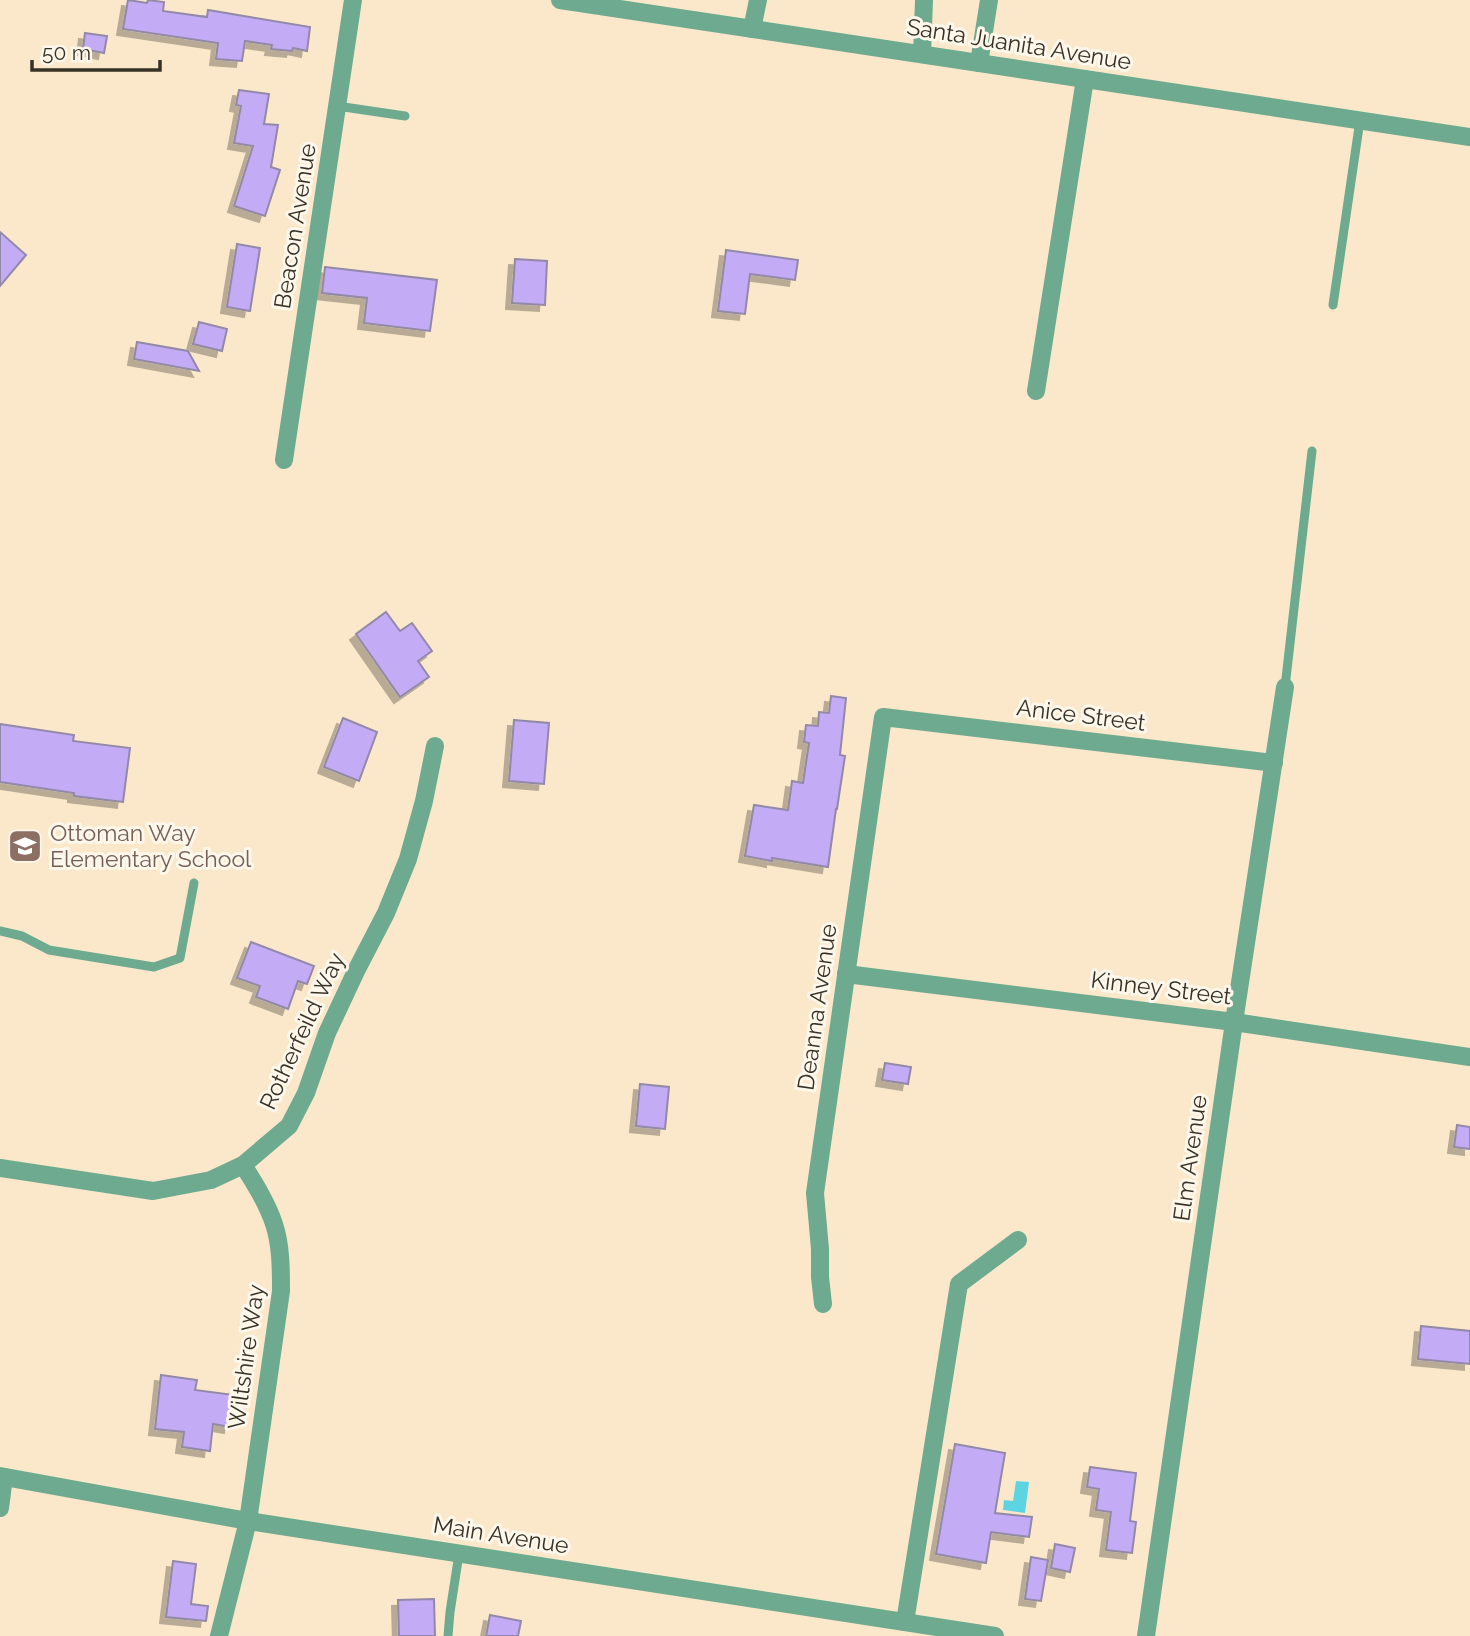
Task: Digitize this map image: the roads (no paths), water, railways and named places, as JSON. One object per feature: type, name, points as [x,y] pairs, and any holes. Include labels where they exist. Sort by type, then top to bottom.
[{"type":"street","name":"Beacon Avenue","points":[[284,460],[353,0]]},
{"type":"street","name":"Santa Juanita Avenue","points":[[560,0],[1470,137]]},
{"type":"street","points":[[752,29],[758,0]]},
{"type":"street","points":[[922,54],[924,0]]},
{"type":"street","points":[[979,63],[989,0]]},
{"type":"street","points":[[1036,391],[1086,79]]},
{"type":"street","name":"Elm Avenue","points":[[1146,1636],[1284,687]]},
{"type":"street","name":"Anice Street","points":[[883,717],[1274,763]]},
{"type":"street","name":"Deanna Avenue","points":[[822,1304],[815,1193],[883,717]]},
{"type":"street","name":"Rotherfeild Way","points":[[0,1168],[153,1191],[211,1181],[243,1165],[289,1126],[306,1093],[327,1033],[386,913],[408,859],[435,747]]},
{"type":"street","name":"Kinney Street","points":[[846,974],[1234,1022],[1470,1057]]},
{"type":"street","name":"Wiltshire Way","points":[[219,1636],[248,1521],[281,1291],[281,1262],[275,1226],[262,1195],[243,1165]]},
{"type":"street","points":[[905,1622],[959,1284],[1018,1240]]},
{"type":"street","points":[[0,1508],[2,1477]]},
{"type":"street","name":"Main Avenue","points":[[2,1477],[248,1521],[995,1636]]},
{"type":"lane","points":[[337,106],[405,116]]},
{"type":"lane","points":[[1333,306],[1360,120]]},
{"type":"lane","points":[[1284,687],[1312,451]]},
{"type":"lane","points":[[0,931],[22,936],[49,950],[154,967],[180,958],[194,883]]},
{"type":"lane","points":[[448,1636],[459,1554]]},
{"type":"water","points":[[1016,1481],[1029,1482],[1025,1513],[1003,1510],[1004,1500],[1013,1501]]},
{"type":"place","name":"Ottoman Way Elementary School","points":[[25,846]]}]
